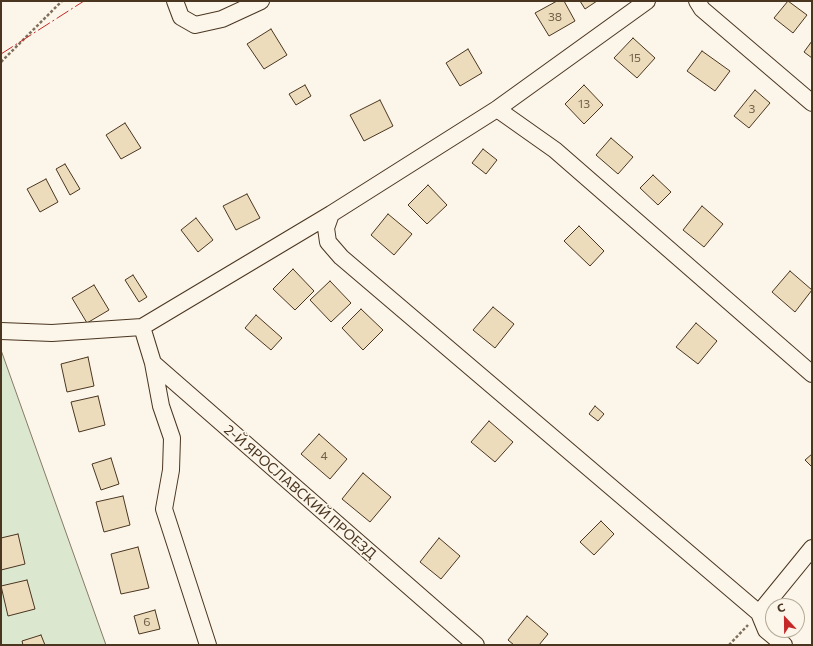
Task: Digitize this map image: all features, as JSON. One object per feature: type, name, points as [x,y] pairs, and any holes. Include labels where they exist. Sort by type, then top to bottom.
[{"type":"street","points":[[175,1],[181,17],[195,24],[222,19],[261,1]]},
{"type":"street","points":[[1,332],[52,333],[142,327],[331,214],[497,109],[647,1]]},
{"type":"street","points":[[697,1],[702,9],[812,103]]},
{"type":"street","points":[[497,109],[555,150],[812,374]]},
{"type":"street","points":[[331,214],[326,228],[328,242],[341,257],[759,613],[766,630],[784,645]]},
{"type":"street","points":[[142,327],[153,363],[161,406],[172,438],[171,470],[164,509],[208,645]]},
{"type":"street","name":"2-Й ЯРОСЛАВСКИЙ ПРОЕЗД","points":[[153,363],[476,645]]},
{"type":"street","points":[[759,613],[812,548]]},
{"type":"path","points":[[1,62],[62,1]]},
{"type":"path","points":[[729,645],[759,613]]},
{"type":"green space","points":[[1,350],[106,645],[1,645]]},
{"type":"building","points":[[557,1],[564,1],[575,21],[549,36],[535,13]]},
{"type":"building","points":[[580,1],[597,1],[585,9]]},
{"type":"building","points":[[788,1],[807,15],[793,33],[774,18]]},
{"type":"building","points":[[271,29],[287,55],[264,69],[247,44]]},
{"type":"building","points":[[633,38],[655,58],[637,78],[614,58]]},
{"type":"building","points":[[812,41],[812,58],[804,52]]},
{"type":"building","points":[[468,49],[482,73],[460,86],[446,63]]},
{"type":"building","points":[[702,51],[730,71],[715,91],[687,71]]},
{"type":"building","points":[[305,85],[311,96],[296,105],[289,94]]},
{"type":"building","points":[[584,85],[603,105],[584,124],[565,104]]},
{"type":"building","points":[[755,90],[770,103],[749,128],[734,116]]},
{"type":"building","points":[[380,100],[393,126],[364,141],[350,115]]},
{"type":"building","points":[[125,123],[141,148],[121,159],[106,135]]},
{"type":"building","points":[[611,138],[633,157],[618,174],[596,155]]},
{"type":"building","points":[[483,149],[497,160],[486,174],[472,163]]},
{"type":"building","points":[[65,164],[80,189],[70,195],[56,169]]},
{"type":"building","points":[[653,175],[671,192],[658,205],[640,188]]},
{"type":"building","points":[[46,179],[58,202],[40,212],[27,189]]},
{"type":"building","points":[[428,185],[447,205],[427,224],[408,205]]},
{"type":"building","points":[[247,194],[260,218],[236,230],[223,206]]},
{"type":"building","points":[[702,206],[723,224],[704,247],[683,230]]},
{"type":"building","points":[[388,214],[412,234],[394,255],[371,235]]},
{"type":"building","points":[[196,218],[213,240],[198,252],[181,230]]},
{"type":"building","points":[[579,226],[604,251],[590,266],[564,241]]},
{"type":"building","points":[[293,269],[314,291],[295,310],[273,289]]},
{"type":"building","points":[[790,271],[812,290],[795,312],[772,292]]},
{"type":"building","points":[[133,275],[147,297],[139,302],[125,280]]},
{"type":"building","points":[[330,281],[351,303],[331,322],[310,300]]},
{"type":"building","points":[[94,285],[109,310],[87,323],[72,298]]},
{"type":"building","points":[[493,307],[514,324],[495,348],[473,330]]},
{"type":"building","points":[[361,309],[383,330],[363,350],[342,328]]},
{"type":"building","points":[[256,315],[282,338],[271,350],[245,328]]},
{"type":"building","points":[[696,323],[717,341],[698,364],[676,347]]},
{"type":"building","points":[[88,357],[94,386],[67,392],[61,364]]},
{"type":"building","points":[[98,396],[105,425],[79,432],[71,402]]},
{"type":"building","points":[[595,406],[604,414],[598,421],[589,414]]},
{"type":"building","points":[[489,421],[513,442],[495,462],[471,442]]},
{"type":"building","points":[[319,434],[347,459],[330,479],[301,454]]},
{"type":"building","points":[[812,454],[812,467],[805,460]]},
{"type":"building","points":[[111,458],[119,484],[101,490],[92,464]]},
{"type":"building","points":[[363,473],[391,497],[370,522],[342,499]]},
{"type":"building","points":[[123,496],[130,525],[104,532],[96,502]]},
{"type":"building","points":[[601,521],[614,534],[594,555],[580,542]]},
{"type":"building","points":[[18,534],[25,564],[1,570],[1,538]]},
{"type":"building","points":[[439,538],[460,556],[441,579],[420,562]]},
{"type":"building","points":[[138,547],[149,588],[121,594],[111,554]]},
{"type":"building","points":[[27,580],[35,609],[8,616],[1,586]]},
{"type":"building","points":[[155,610],[160,629],[139,634],[134,616]]},
{"type":"building","points":[[527,616],[548,634],[539,645],[514,645],[508,640]]},
{"type":"building","points":[[41,635],[45,645],[23,645],[22,641]]},
{"type":"power","points":[[1,54],[84,1]]}]
